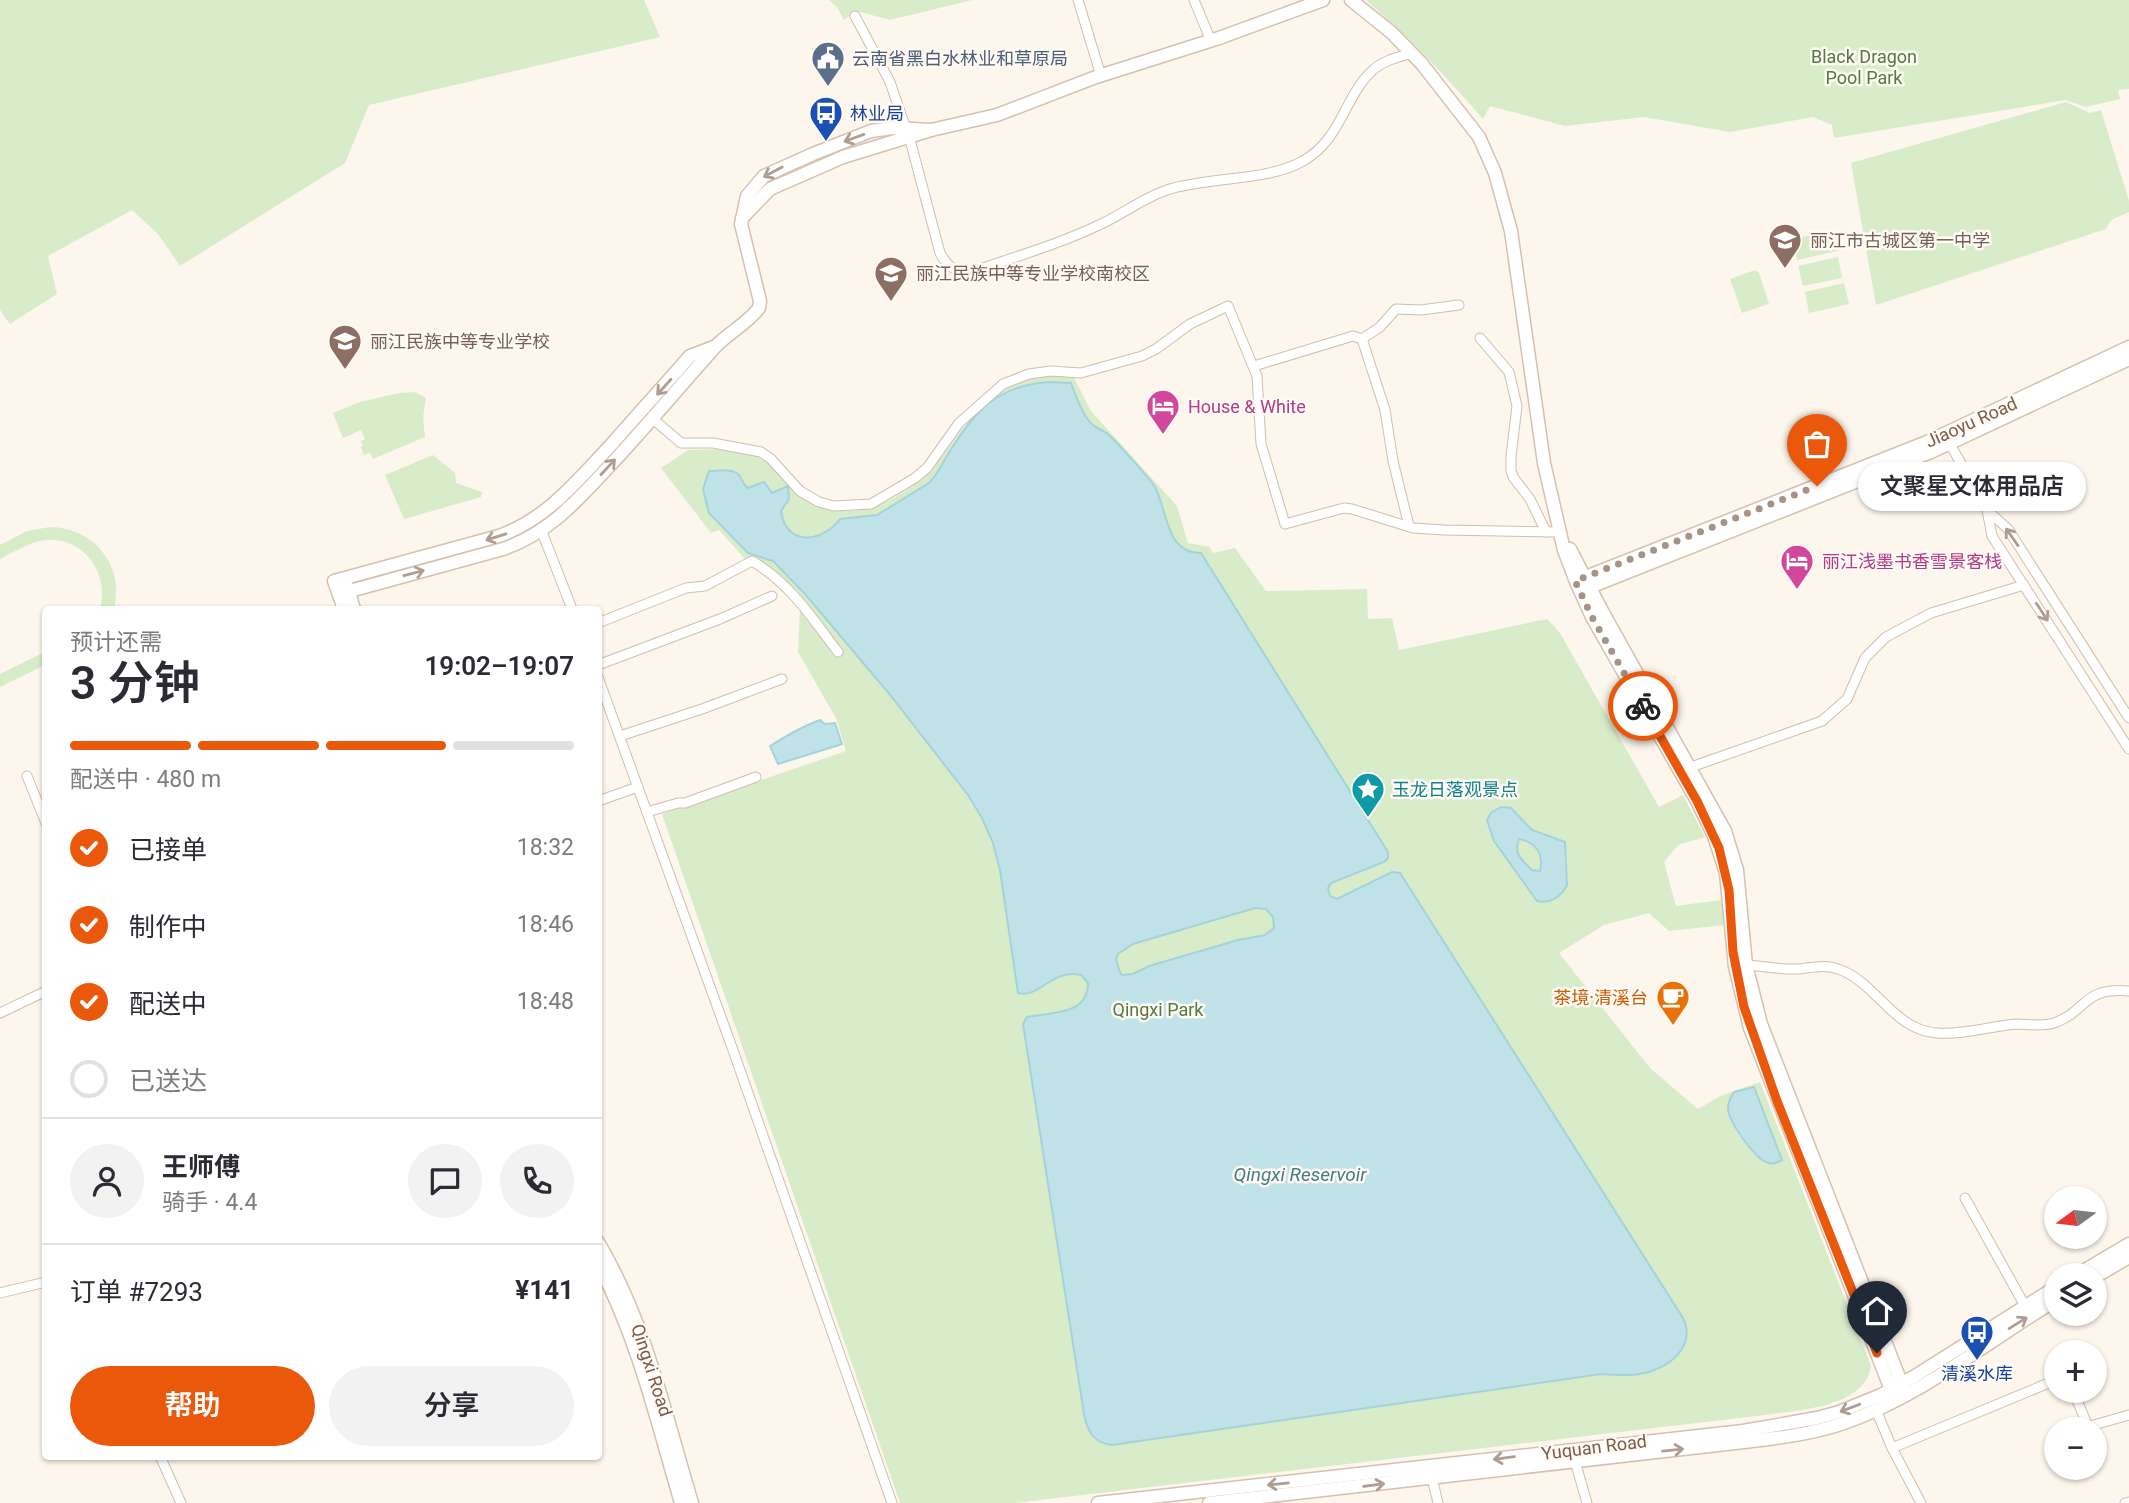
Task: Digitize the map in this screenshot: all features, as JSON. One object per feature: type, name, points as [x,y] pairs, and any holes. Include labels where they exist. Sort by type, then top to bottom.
[{"type":"street","points":[[1078,0],[1101,75]]},
{"type":"street","points":[[1194,0],[1211,41]]},
{"type":"street","points":[[344,592],[503,549],[542,531],[577,501],[716,346],[755,313],[760,304],[741,231],[741,218],[747,196],[764,176],[813,153],[871,131],[931,130],[997,115],[1101,75],[1211,41],[1323,0]]},
{"type":"street","points":[[1351,0],[1412,52],[1450,97],[1479,137],[1495,173],[1511,231],[1534,398],[1554,514],[1582,584],[1718,816],[1734,857],[1740,889],[1746,965],[1755,1004],[1898,1392]]},
{"type":"street","points":[[855,16],[890,82],[908,132],[940,253],[951,268],[960,272],[971,272],[1101,224],[1168,190],[1275,171],[1300,163],[1336,131],[1372,71],[1387,61],[1412,52]]},
{"type":"street","points":[[1362,339],[1380,327],[1396,309],[1420,310],[1459,304]]},
{"type":"street","points":[[653,419],[681,443],[713,443],[761,452],[771,459],[800,491],[819,502],[834,506],[865,505],[876,502],[920,474],[933,461],[959,423],[995,389],[1020,376],[1051,371],[1082,373],[1142,356],[1190,324],[1228,306],[1254,366],[1261,407],[1261,444],[1285,524],[1345,508],[1357,509],[1409,526],[1444,530],[1553,532]]},
{"type":"street","points":[[1254,366],[1353,336],[1362,339]]},
{"type":"street","points":[[1480,338],[1509,372],[1516,400],[1511,470],[1553,532],[1582,584],[1714,836],[1726,873],[1735,967],[1750,1028],[1898,1392]]},
{"type":"street","points":[[1362,339],[1385,410],[1393,461],[1409,526]]},
{"type":"street","points":[[352,606],[339,579],[499,536],[533,521],[567,491],[690,356],[716,346]]},
{"type":"street","name":"Jiaoyu Road","points":[[1582,584],[1927,442],[2129,347]]},
{"type":"street","name":"Jiaoyu Road","points":[[1582,584],[1950,444],[2129,359]]},
{"type":"street","points":[[1516,400],[1534,398]]},
{"type":"street","points":[[1950,444],[1987,510],[1993,536],[2129,748]]},
{"type":"street","points":[[1987,510],[2008,529],[2129,718]]},
{"type":"street","points":[[1553,532],[1554,514]]},
{"type":"street","points":[[542,531],[571,606]]},
{"type":"street","points":[[602,621],[686,587],[705,586],[752,561],[790,590],[838,652]]},
{"type":"street","points":[[1691,767],[1822,721],[1847,699],[1865,658],[1886,637],[1931,613],[2024,585]]},
{"type":"street","points":[[344,592],[344,606]]},
{"type":"street","points":[[602,663],[720,619],[772,596]]},
{"type":"street","points":[[620,736],[782,679]]},
{"type":"street","points":[[602,687],[892,1503]]},
{"type":"street","points":[[602,714],[611,711]]},
{"type":"street","points":[[27,776],[42,813]]},
{"type":"street","points":[[648,812],[685,803],[756,777]]},
{"type":"street","points":[[602,800],[638,787]]},
{"type":"street","points":[[1746,965],[1797,969],[1819,965],[1842,971],[1852,976],[1902,1020],[1917,1029],[1939,1034],[2017,1024],[2056,1023],[2097,993],[2129,991]]},
{"type":"street","points":[[0,1013],[42,993]]},
{"type":"street","points":[[1965,1198],[2025,1306]]},
{"type":"street","points":[[2097,1263],[2129,1244]]},
{"type":"street","name":"Qingxi Road","points":[[602,1250],[625,1293],[642,1334],[692,1503]]},
{"type":"street","points":[[2107,1271],[2129,1257]]},
{"type":"street","name":"Qingxi Road","points":[[602,1271],[640,1358],[681,1503]]},
{"type":"street","points":[[0,1293],[42,1283]]},
{"type":"street","name":"Yuquan Road","points":[[1209,1503],[1798,1434],[1842,1423],[1876,1409],[2044,1294]]},
{"type":"street","name":"Yuquan Road","points":[[1098,1503],[1769,1427],[1839,1412],[1898,1392],[2044,1307]]},
{"type":"street","points":[[1892,1448],[2044,1385]]},
{"type":"street","points":[[2078,1403],[2090,1426],[2129,1415]]},
{"type":"street","points":[[1876,1409],[1892,1448],[1921,1503]]},
{"type":"street","points":[[162,1460],[181,1503]]},
{"type":"street","points":[[1575,1461],[1587,1503]]},
{"type":"street","points":[[1432,1478],[1438,1503]]},
{"type":"green space","points":[[0,0],[644,0],[660,37],[369,105],[345,163],[180,266],[158,234],[132,210],[48,256],[57,294],[10,324],[0,310]]},
{"type":"green space","points":[[829,0],[972,0],[890,20],[857,11],[844,20],[837,7]]},
{"type":"green space","name":"Black Dragon Pool Park","points":[[1366,0],[2129,0],[2129,89],[2118,90],[2120,99],[2086,107],[2066,100],[1834,138],[1832,125],[1813,117],[1730,132],[1644,117],[1565,126],[1490,106],[1483,119],[1426,57]]},
{"type":"green space","points":[[2066,102],[2090,113],[2101,110],[2129,201],[2129,212],[2111,220],[2106,229],[1876,305],[1851,163]]},
{"type":"green space","points":[[1832,230],[1837,251],[1797,260],[1793,239]]},
{"type":"green space","points":[[1838,257],[1842,278],[1803,286],[1798,266]]},
{"type":"green space","points":[[1755,270],[1759,273],[1769,304],[1742,313],[1730,279]]},
{"type":"green space","points":[[1844,283],[1849,304],[1809,313],[1805,292]]},
{"type":"green space","name":"Qingxi Park","points":[[1073,376],[1091,411],[1177,506],[1188,543],[1210,547],[1213,553],[1235,548],[1266,591],[1367,589],[1368,619],[1392,618],[1399,650],[1547,619],[1560,633],[1659,807],[1683,795],[1705,837],[1678,845],[1664,862],[1676,906],[1721,900],[1725,925],[1669,931],[1649,913],[1604,925],[1559,953],[1650,1068],[1698,1109],[1720,1096],[1760,1082],[1871,1366],[1866,1380],[1856,1391],[1828,1404],[1765,1415],[1014,1503],[900,1503],[662,814],[846,751],[836,718],[798,652],[800,609],[788,592],[745,559],[719,530],[711,533],[661,468],[688,450],[721,449],[754,455],[771,464],[817,505],[833,510],[864,509],[895,497],[922,478],[993,395],[1013,384],[1030,379]]},
{"type":"green space","points":[[415,392],[426,398],[423,418],[425,437],[373,459],[370,452],[364,455],[361,441],[365,439],[361,430],[343,438],[333,413],[360,402]]},
{"type":"green space","points":[[433,455],[455,473],[456,483],[482,492],[481,497],[404,519],[385,475]]},
{"type":"green space","points":[[50,527],[66,529],[92,542],[103,552],[115,578],[114,606],[100,606],[101,583],[97,571],[91,560],[71,544],[59,540],[39,541],[0,559],[0,545],[27,531]]},
{"type":"green space","points":[[42,653],[42,666],[0,687],[0,674]]},
{"type":"water","name":"Qingxi Reservoir","points":[[1048,382],[1071,383],[1081,409],[1090,422],[1112,438],[1155,487],[1169,529],[1180,546],[1201,553],[1388,852],[1388,858],[1384,862],[1331,883],[1328,888],[1330,896],[1337,899],[1392,872],[1400,873],[1683,1318],[1686,1338],[1683,1347],[1660,1368],[1640,1374],[1601,1374],[1112,1445],[1100,1442],[1092,1435],[1084,1414],[1023,1024],[1027,1017],[1075,1007],[1082,1002],[1088,983],[1081,975],[1071,974],[1054,979],[1033,992],[1018,993],[1000,870],[993,843],[968,795],[891,696],[805,594],[773,561],[748,553],[709,513],[703,489],[709,471],[720,470],[735,472],[748,488],[764,482],[772,493],[788,486],[789,499],[781,511],[784,523],[797,536],[815,537],[833,527],[840,519],[877,515],[929,483],[966,427],[987,404],[1014,389]],"holes":[[[1255,908],[1266,909],[1273,917],[1274,928],[1265,935],[1238,940],[1149,966],[1133,974],[1122,975],[1119,970],[1116,959],[1118,954],[1133,944]]]},
{"type":"water","points":[[820,720],[825,724],[835,723],[842,744],[778,764],[770,746]]},
{"type":"water","points":[[1501,807],[1511,808],[1532,830],[1565,842],[1567,885],[1562,893],[1551,900],[1537,901],[1494,841],[1487,820],[1491,813]],"holes":[[[1519,839],[1530,843],[1540,854],[1540,871],[1532,870],[1520,856],[1517,849]]]},
{"type":"water","points":[[1754,1087],[1782,1160],[1776,1163],[1766,1162],[1755,1153],[1729,1114],[1729,1103],[1734,1092]]},
{"type":"way so far","points":[[1643,706],[1592,617],[1575,581],[1817,486]]},
{"type":"place","name":"云南省黑白水林业和草原局","points":[[828,88]]},
{"type":"place","name":"林业局","points":[[826,143]]},
{"type":"place","name":"丽江市古城区第一中学","points":[[1785,270]]},
{"type":"place","name":"丽江民族中等专业学校南校区","points":[[891,303]]},
{"type":"place","name":"丽江民族中等专业学校","points":[[345,371]]},
{"type":"place","name":"House & White","points":[[1163,436]]},
{"type":"place","name":"文聚星文体用品店","points":[[1817,486]]},
{"type":"place","name":"丽江浅墨书香雪景客栈","points":[[1797,591]]},
{"type":"place","name":"玉龙日落观景点","points":[[1368,819]]},
{"type":"place","name":"茶境·清溪台","points":[[1673,1027]]},
{"type":"place","name":"清溪水库","points":[[1977,1362]]},
{"type":"route","points":[[1643,706],[1708,821],[1719,848],[1729,890],[1738,986],[1750,1028],[1877,1353]]}]
